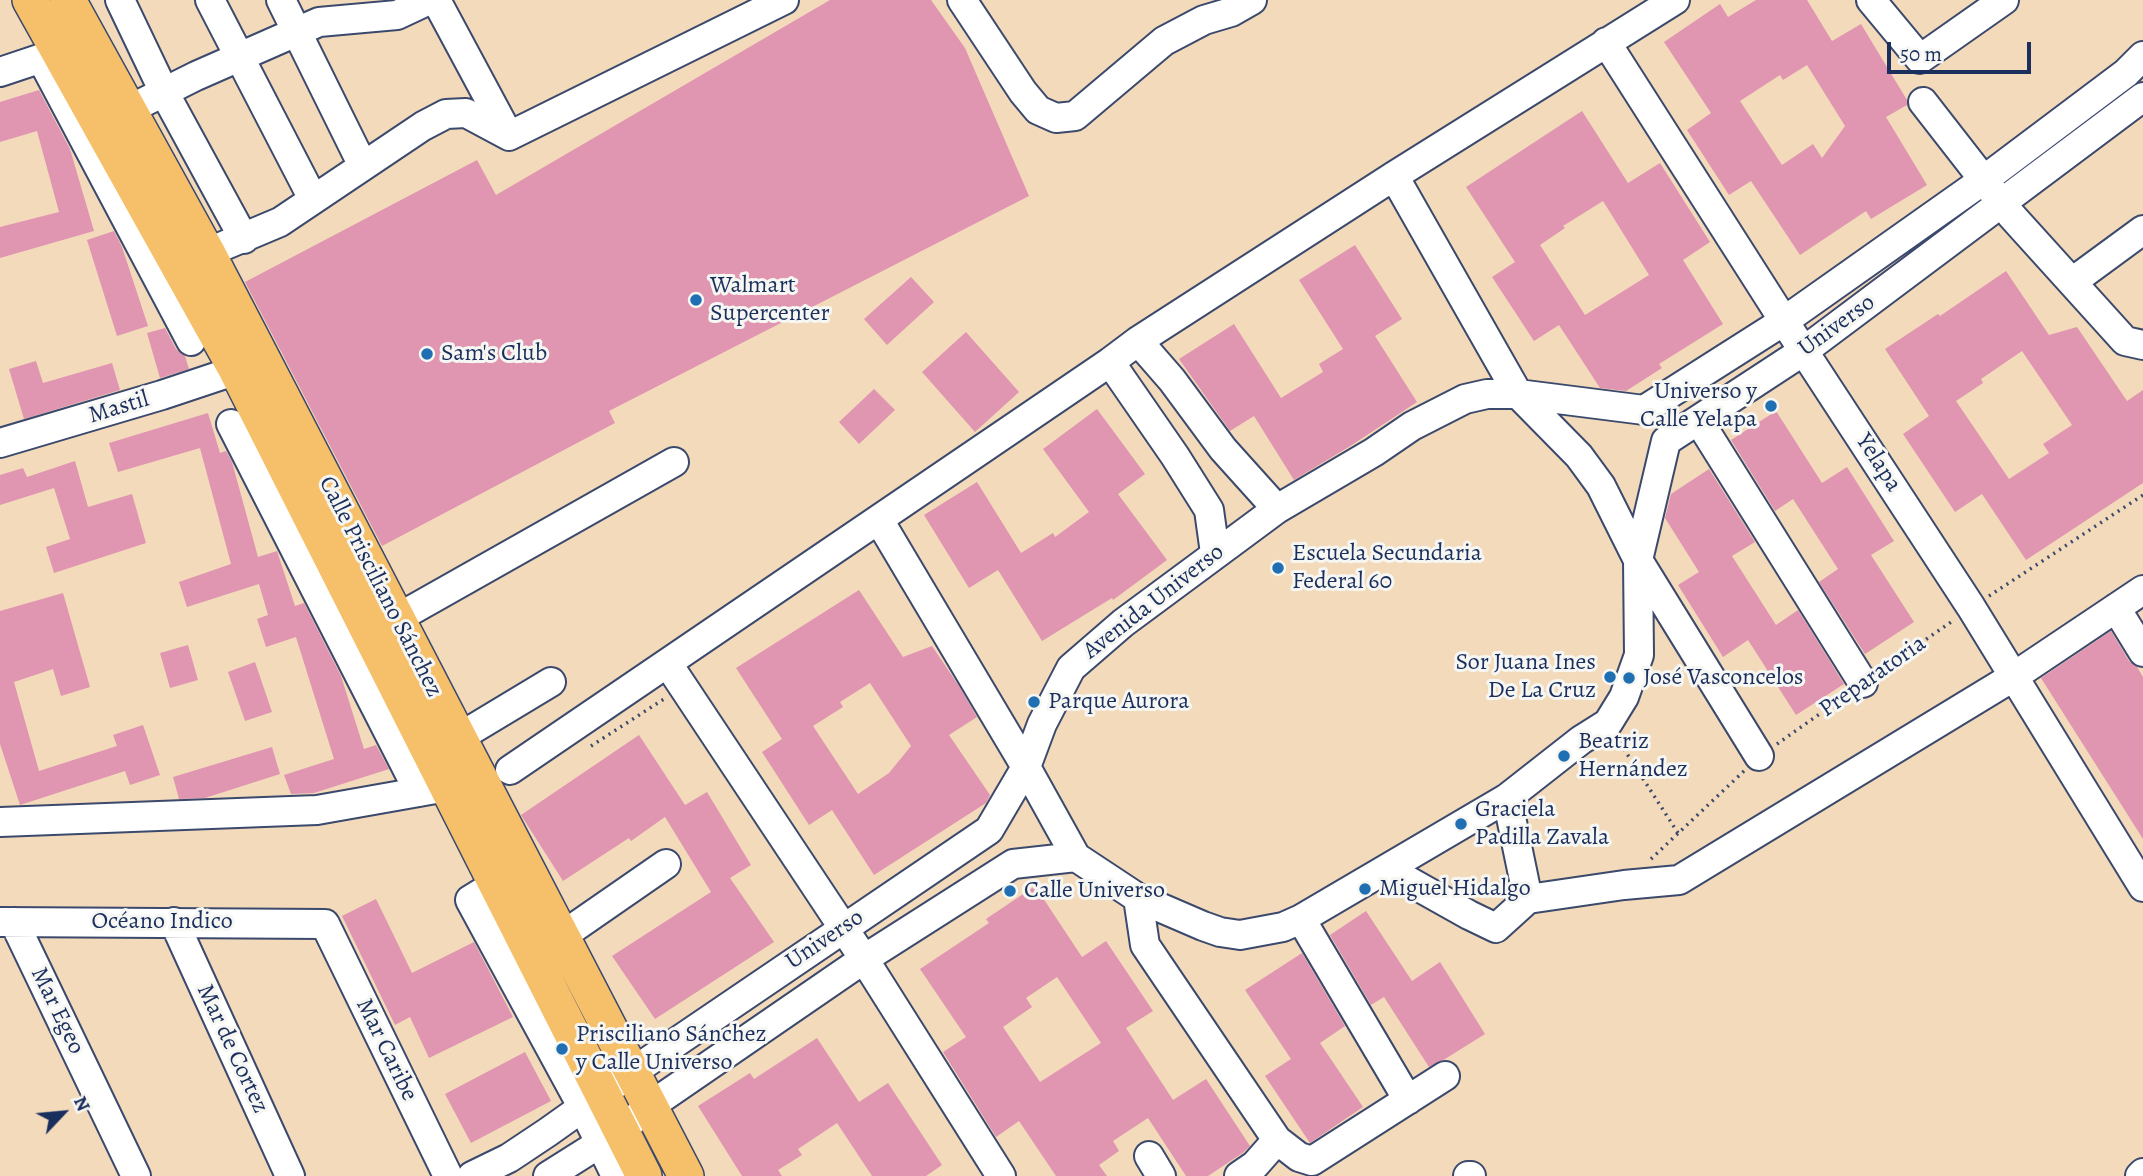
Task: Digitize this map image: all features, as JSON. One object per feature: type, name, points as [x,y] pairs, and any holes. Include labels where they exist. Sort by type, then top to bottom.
[{"type":"main road","name":"Calle Prisciliano Sánchez","points":[[30,0],[50,55],[193,259]]},
{"type":"main road","name":"Calle Prisciliano Sánchez","points":[[68,0],[128,110],[193,259],[250,365],[396,619],[686,1176]]},
{"type":"main road","name":"Calle Prisciliano Sánchez","points":[[250,365],[433,789],[496,884],[610,1136],[644,1176]]},
{"type":"street","points":[[120,0],[164,92],[244,239]]},
{"type":"street","points":[[210,0],[313,199]]},
{"type":"street","points":[[281,0],[363,166]]},
{"type":"street","points":[[128,110],[319,22],[397,15],[429,0]]},
{"type":"street","points":[[436,0],[509,135]]},
{"type":"street","points":[[509,135],[784,0]]},
{"type":"street","points":[[962,0],[1023,92],[1038,110],[1056,118],[1075,116],[1164,41],[1204,20],[1231,12],[1252,0]]},
{"type":"street","points":[[510,770],[1138,341],[1675,0]]},
{"type":"street","points":[[1871,0],[1920,59],[2004,0]]},
{"type":"street","name":"Yelapa","points":[[1606,42],[1971,607],[2143,887]]},
{"type":"street","points":[[0,72],[50,55],[191,341]]},
{"type":"street","name":"Universo","points":[[1644,410],[1784,321],[1984,179],[2139,79]]},
{"type":"street","name":"Universo","points":[[1666,441],[1805,350],[2003,203],[2139,79]]},
{"type":"street","points":[[1923,102],[2003,203],[2124,341],[2143,345]]},
{"type":"street","points":[[193,259],[280,222],[423,126],[446,114],[466,113],[509,135]]},
{"type":"street","points":[[1394,176],[1518,394],[1579,456],[1601,486],[1638,560],[1759,756]]},
{"type":"street","points":[[2072,282],[2143,230]]},
{"type":"street","points":[[1138,341],[1172,380],[1223,449],[1278,509]]},
{"type":"street","points":[[1110,362],[1209,510],[1215,553]]},
{"type":"street","name":"Mastil","points":[[0,443],[162,395],[250,365]]},
{"type":"street","name":"Avenida Universo","points":[[1026,767],[1042,724],[1071,668],[1123,623],[1215,553],[1278,509],[1412,426],[1465,399],[1487,394],[1518,394]]},
{"type":"street","points":[[879,520],[1026,767],[1076,857],[1138,898],[1220,932],[1240,935],[1283,927],[1301,919],[1507,797],[1581,740],[1608,723],[1624,697],[1639,654],[1638,560],[1666,441],[1644,410],[1518,394]]},
{"type":"street","points":[[1699,421],[1863,683]]},
{"type":"street","points":[[0,822],[317,810],[433,789],[231,424]]},
{"type":"street","points":[[396,619],[674,462]]},
{"type":"street","points":[[1387,869],[1496,928],[1528,899],[1679,880],[2013,677],[2143,590]]},
{"type":"street","points":[[2116,608],[2143,652]]},
{"type":"street","points":[[668,664],[864,959],[1001,1176]]},
{"type":"street","points":[[458,738],[551,682]]},
{"type":"street","name":"Universo","points":[[472,1176],[509,1158],[593,1102],[842,928],[989,830],[1026,767]]},
{"type":"street","points":[[1507,797],[1528,899]]},
{"type":"street","points":[[989,830],[1013,864]]},
{"type":"street","name":"Universo","points":[[548,1176],[610,1136],[864,959],[1013,864],[1076,857]]},
{"type":"street","points":[[562,936],[666,864]]},
{"type":"street","points":[[1138,898],[1145,945],[1277,1140],[1299,1157],[1312,1161],[1445,1076]]},
{"type":"street","points":[[1301,919],[1408,1100]]},
{"type":"street","name":"Océano Indico","points":[[7,922],[325,924]]},
{"type":"street","name":"Mar Egeo","points":[[7,922],[136,1176]]},
{"type":"street","name":"Mar de Cortez","points":[[174,922],[290,1176]]},
{"type":"street","name":"Mar Caribe","points":[[325,924],[448,1176]]},
{"type":"street","points":[[610,1136],[616,1176]]},
{"type":"street","points":[[1239,1176],[1255,1165],[1277,1140]]},
{"type":"path","name":"Preparatoria","points":[[1624,885],[1759,756],[1971,607],[2143,495]]},
{"type":"path","points":[[1608,723],[1678,833]]},
{"type":"building","points":[[830,0],[931,0],[965,48],[1029,196],[609,411],[615,423],[382,546],[245,282],[477,160],[496,195]]},
{"type":"building","points":[[1756,0],[1807,0],[1832,41],[1861,24],[1907,100],[1907,105],[1886,117],[1927,185],[1871,219],[1866,211],[1800,255],[1751,181],[1729,195],[1687,130],[1711,113],[1664,42],[1720,4],[1728,17]],"holes":[[[1807,65],[1845,126],[1822,158],[1813,144],[1782,165],[1740,101],[1780,75],[1783,80]]]},
{"type":"building","points":[[39,90],[70,149],[94,231],[0,258],[0,227],[59,212],[37,131],[0,142],[0,102]]},
{"type":"building","points":[[1582,111],[1628,183],[1660,163],[1710,242],[1683,260],[1723,324],[1659,364],[1662,368],[1626,391],[1600,388],[1559,325],[1534,341],[1492,277],[1515,262],[1466,187]],"holes":[[[1603,201],[1649,275],[1585,315],[1540,245],[1565,228],[1563,226]]]},
{"type":"building","points":[[114,231],[122,247],[148,326],[117,336],[87,240]]},
{"type":"building","points":[[1355,245],[1402,319],[1375,336],[1417,402],[1294,480],[1254,416],[1230,431],[1179,359],[1234,324],[1281,398],[1323,372],[1319,364],[1343,349],[1299,280]]},
{"type":"building","points":[[2006,271],[2049,335],[2077,327],[2127,401],[2143,390],[2143,483],[2026,560],[1982,494],[1955,512],[1903,434],[1929,416],[1885,349],[1938,314],[1940,316]],"holes":[[[2022,351],[2072,425],[2043,444],[2049,453],[2009,479],[1956,401],[1983,383],[1981,379]]]},
{"type":"building","points":[[911,277],[934,302],[887,345],[864,319]]},
{"type":"building","points":[[165,328],[176,349],[185,356],[189,369],[160,378],[147,333]]},
{"type":"building","points":[[966,332],[1019,392],[975,432],[922,372]]},
{"type":"building","points":[[36,361],[43,383],[112,363],[120,390],[24,419],[9,369]]},
{"type":"building","points":[[874,389],[895,410],[859,444],[839,422]]},
{"type":"building","points":[[1097,409],[1145,474],[1118,494],[1167,560],[1113,600],[1112,598],[1042,641],[998,570],[969,588],[924,515],[977,482],[1021,553],[1053,533],[1055,537],[1089,512],[1043,449]]},
{"type":"building","points":[[1776,411],[1822,483],[1847,467],[1894,541],[1871,555],[1914,622],[1865,654],[1819,582],[1838,569],[1793,499],[1775,511],[1731,440]]},
{"type":"building","points":[[208,413],[220,453],[226,451],[232,462],[258,557],[277,551],[295,606],[304,603],[341,676],[364,749],[376,745],[389,769],[314,793],[291,794],[284,775],[334,759],[296,637],[266,647],[257,619],[268,615],[259,584],[187,607],[179,582],[231,564],[200,448],[118,472],[109,443]]},
{"type":"building","points":[[75,461],[88,507],[132,494],[146,543],[54,573],[46,547],[70,539],[54,488],[0,505],[0,475],[23,468],[27,477]]},
{"type":"building","points":[[1709,469],[1755,542],[1732,556],[1776,625],[1798,610],[1844,684],[1796,715],[1748,640],[1723,657],[1678,585],[1699,572],[1665,518],[1671,494]]},
{"type":"building","points":[[859,590],[903,657],[932,646],[959,686],[977,717],[949,735],[990,795],[986,803],[874,875],[832,810],[809,825],[762,752],[782,739],[736,668]],"holes":[[[870,683],[911,746],[889,773],[858,794],[813,726],[843,707],[840,702]]]},
{"type":"building","points":[[63,593],[90,687],[61,696],[53,669],[14,682],[39,771],[117,746],[113,735],[143,725],[160,775],[130,785],[125,771],[20,805],[0,744],[0,611]]},
{"type":"building","points":[[2111,631],[2129,661],[2143,677],[2143,839],[2041,678]]},
{"type":"building","points":[[188,645],[198,680],[170,688],[160,653]]},
{"type":"building","points":[[255,662],[272,712],[245,721],[228,672]]},
{"type":"building","points":[[639,735],[685,805],[707,792],[751,865],[730,878],[774,942],[655,1019],[612,956],[711,892],[665,817],[631,841],[629,838],[563,881],[521,815]]},
{"type":"building","points":[[272,747],[280,774],[205,798],[179,799],[173,777]]},
{"type":"building","points":[[1035,886],[1082,957],[1106,941],[1153,1011],[1126,1028],[1173,1100],[1206,1079],[1250,1146],[1208,1176],[1186,1176],[1148,1118],[1113,1141],[1119,1151],[1099,1165],[1107,1176],[1056,1176],[1019,1121],[996,1137],[943,1052],[966,1037],[920,969],[989,923],[986,919]],"holes":[[[1057,977],[1101,1043],[1040,1082],[1003,1027],[1032,1007],[1026,998]]]},
{"type":"building","points":[[376,899],[412,973],[474,942],[513,1017],[429,1058],[410,1017],[395,1025],[342,916]]},
{"type":"building","points":[[1366,911],[1412,981],[1440,962],[1485,1034],[1429,1067],[1384,997],[1371,1005],[1330,935]]},
{"type":"building","points":[[1302,953],[1345,1026],[1320,1043],[1363,1107],[1310,1143],[1265,1076],[1291,1059],[1245,990]]},
{"type":"building","points":[[817,1038],[859,1102],[888,1083],[942,1165],[926,1176],[872,1176],[837,1123],[798,1149],[802,1155],[778,1170],[782,1176],[742,1176],[698,1106],[750,1073],[754,1079]]},
{"type":"building","points":[[525,1052],[551,1101],[471,1143],[445,1094]]},
{"type":"place","name":"Walmart Supercenter","points":[[696,300]]},
{"type":"place","name":"Sam's Club","points":[[427,354]]},
{"type":"place","name":"Universo y Calle Yelapa","points":[[1771,406]]},
{"type":"place","name":"Escuela Secundaria Federal 60","points":[[1278,568]]},
{"type":"place","name":"Sor Juana Ines De La Cruz","points":[[1610,677]]},
{"type":"place","name":"José Vasconcelos","points":[[1629,678]]},
{"type":"place","name":"Parque Aurora","points":[[1034,702]]},
{"type":"place","name":"Beatriz Hernández","points":[[1564,756]]},
{"type":"place","name":"Graciela Padilla Zavala","points":[[1461,824]]},
{"type":"place","name":"Miguel Hidalgo","points":[[1365,889]]},
{"type":"place","name":"Calle Universo","points":[[1010,891]]},
{"type":"place","name":"Prisciliano Sánchez y Calle Universo","points":[[562,1049]]}]
